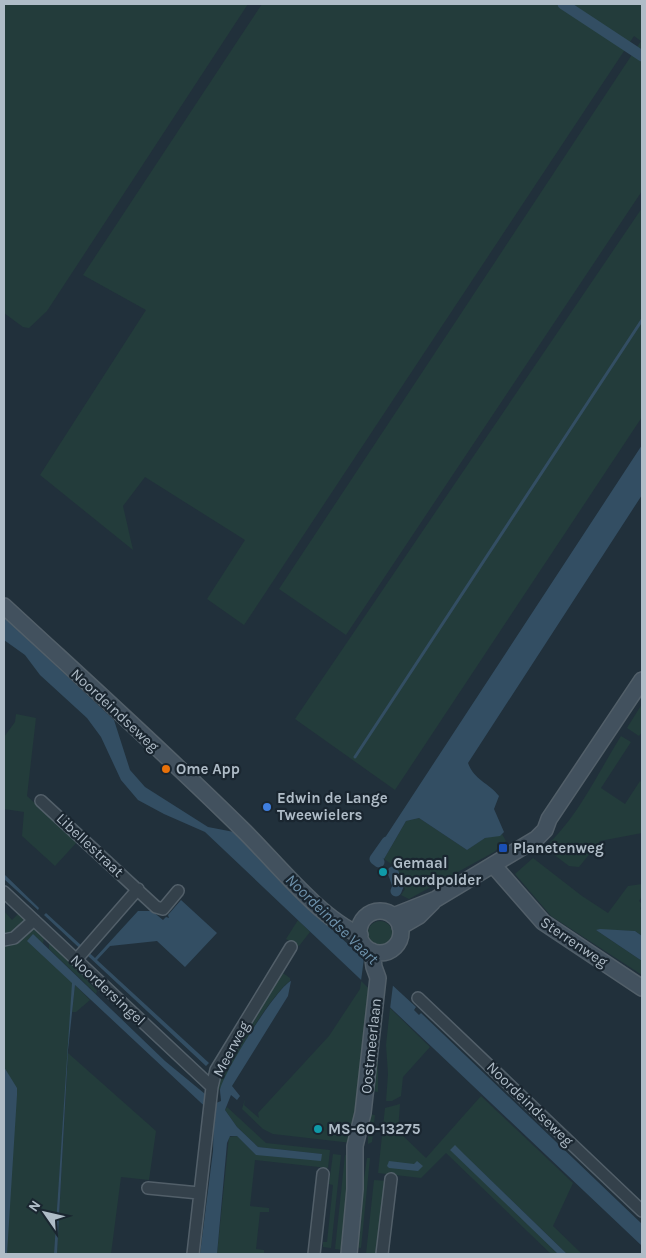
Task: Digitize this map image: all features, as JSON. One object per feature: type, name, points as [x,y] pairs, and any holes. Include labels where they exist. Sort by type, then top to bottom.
[{"type":"street","name":"Noordeindseweg","points":[[4,606],[242,829],[312,901],[346,929],[360,936]]},
{"type":"street","points":[[397,922],[494,866],[516,850],[523,838],[549,819],[642,680]]},
{"type":"street","name":"Libellestraat","points":[[42,801],[160,909],[178,891]]},
{"type":"street","name":"Sterrenweg","points":[[494,866],[543,922],[642,988]]},
{"type":"street","name":"Libellestraat","points":[[82,953],[138,889]]},
{"type":"street","name":"Noordersingel","points":[[4,892],[34,920],[82,953],[210,1099]]},
{"type":"street","points":[[333,917],[364,920],[376,912],[383,912],[397,922]]},
{"type":"street","points":[[4,940],[14,938],[34,920]]},
{"type":"street","points":[[364,920],[360,936],[363,944],[378,952],[398,943],[397,922]]},
{"type":"street","name":"Meerweg","points":[[193,1254],[210,1099],[221,1062],[291,946]]},
{"type":"street","name":"Oostmeerlaan","points":[[349,1254],[355,1189],[355,1146],[363,1114],[376,996],[378,952]]},
{"type":"street","name":"Noordeindseweg","points":[[418,998],[642,1211]]},
{"type":"street","points":[[314,1254],[323,1174]]},
{"type":"street","points":[[382,1254],[391,1179]]},
{"type":"street","points":[[148,1188],[199,1193]]},
{"type":"green space","points":[[4,4],[248,4],[47,311],[29,328],[23,327],[4,313]]},
{"type":"green space","points":[[262,4],[642,4],[642,191],[346,635],[279,589],[641,41],[634,36],[244,625],[207,599],[245,540],[145,477],[123,506],[133,550],[40,475],[146,310],[83,275]]},
{"type":"green space","points":[[642,208],[642,417],[395,790],[295,719]]},
{"type":"green space","points":[[642,704],[642,732],[639,736],[627,728]]},
{"type":"green space","points":[[16,714],[36,718],[27,796],[77,842],[55,866],[22,836],[24,812],[4,809],[4,737],[15,722]]},
{"type":"green space","points":[[621,736],[631,742],[601,788],[625,804],[640,781],[642,783],[642,833],[600,841],[579,867],[569,866],[549,851],[544,852],[542,850],[555,838],[586,796]]},
{"type":"green space","points":[[419,818],[467,850],[485,838],[502,834],[506,841],[494,852],[409,899],[401,895],[405,889],[396,867],[384,859],[406,821]]},
{"type":"green space","points":[[533,858],[582,896],[608,913],[628,886],[642,884],[642,896],[639,901],[642,904],[640,909],[642,910],[642,936],[635,931],[596,930],[642,961],[642,975],[551,916],[515,874]]},
{"type":"green space","points":[[4,911],[12,920],[19,913],[44,937],[43,944],[33,934],[73,978],[54,1254],[4,1254]]},
{"type":"green space","points":[[298,920],[310,932],[299,946],[286,939]]},
{"type":"green space","points":[[380,921],[389,924],[392,933],[389,942],[380,945],[371,942],[368,933],[371,924]]},
{"type":"green space","points":[[52,943],[97,991],[96,994],[49,949],[49,944]]},
{"type":"green space","points":[[365,955],[370,990],[352,1143],[273,1134],[263,1129],[242,1109],[245,1099],[244,1105],[259,1118],[258,1113],[329,1036],[360,989]]},
{"type":"green space","points":[[280,971],[290,978],[290,981],[271,1001],[261,1016],[232,1064],[220,1090],[216,1087],[220,1071],[224,1070],[256,1018],[255,1013]]},
{"type":"green space","points":[[75,985],[90,1000],[76,1012],[72,1012]]},
{"type":"green space","points":[[390,1008],[430,1047],[403,1077],[401,1096],[392,1101],[386,1101],[388,1074],[386,1045]]},
{"type":"green space","points":[[68,1053],[156,1131],[149,1180],[121,1177],[111,1254],[57,1254]]},
{"type":"green space","points":[[375,1057],[378,1058],[378,1092],[371,1091]]},
{"type":"green space","points":[[481,1096],[573,1183],[553,1226],[582,1254],[567,1254],[455,1146],[451,1150],[558,1254],[551,1254],[446,1153],[421,1178],[378,1173],[385,1108],[400,1104],[398,1131],[426,1158]]},
{"type":"green space","points":[[227,1107],[266,1143],[330,1150],[328,1168],[255,1160],[250,1206],[269,1208],[269,1212],[260,1212],[256,1249],[264,1250],[264,1254],[217,1254],[229,1137],[237,1136],[256,1155],[321,1154],[258,1147],[237,1127],[225,1110]]},
{"type":"green space","points":[[368,1114],[375,1115],[372,1142],[368,1144]]},
{"type":"green space","points":[[213,1119],[200,1254],[196,1254]]},
{"type":"green space","points":[[333,1154],[341,1155],[331,1248],[323,1247],[323,1242],[327,1242],[333,1185],[329,1184]]},
{"type":"green space","points":[[345,1155],[351,1156],[344,1250],[335,1249]]},
{"type":"green space","points":[[367,1158],[370,1158],[361,1248],[354,1247]]},
{"type":"green space","points":[[374,1180],[388,1181],[380,1254],[366,1254]]},
{"type":"water","points":[[642,445],[642,495],[468,763],[474,774],[499,796],[494,809],[504,832],[500,836],[485,838],[467,850],[419,818],[406,821],[384,859],[375,853]]},
{"type":"water","points":[[4,617],[114,720],[130,770],[145,787],[208,827],[234,832],[299,899],[416,1007],[414,1010],[419,1015],[421,1013],[642,1224],[642,1246],[205,832],[138,800],[121,780],[101,737],[87,718],[40,675],[25,655],[4,640]]},
{"type":"water","points":[[4,874],[39,908],[38,910],[4,879]]},
{"type":"water","points":[[181,900],[217,933],[185,967],[157,941],[110,946],[97,960],[209,1063],[206,1066],[44,915],[46,913],[95,958],[138,911],[152,911],[163,920],[166,917],[169,918],[168,915]]},
{"type":"water","points":[[596,930],[635,931],[642,936],[642,961]]},
{"type":"water","points":[[33,934],[165,1061],[216,1103],[221,1101],[220,1090],[223,1081],[240,1050],[274,998],[291,981],[288,996],[232,1086],[240,1096],[237,1100],[231,1095],[225,1110],[237,1127],[258,1147],[322,1154],[321,1161],[256,1155],[237,1136],[230,1136],[227,1143],[217,1254],[200,1254],[213,1151],[214,1115],[75,985],[68,1050],[57,1254],[54,1254],[72,983],[27,941]]},
{"type":"water","points":[[4,1067],[17,1088],[7,1254],[4,1254]]},
{"type":"water","points":[[455,1145],[567,1254],[558,1254],[450,1150]]},
{"type":"water","points":[[389,1161],[414,1164],[417,1161],[423,1166],[418,1171],[389,1168],[387,1166]]},
{"type":"pier","points":[[364,958],[393,985],[390,1009],[361,981]]},
{"type":"waterway","points":[[563,4],[642,56]]},
{"type":"waterway","points":[[355,757],[642,320]]},
{"type":"waterway","points":[[379,862],[375,859],[387,842]]},
{"type":"waterway","points":[[393,872],[398,886],[396,891]]},
{"type":"place","name":"Ome App","points":[[166,769]]},
{"type":"place","name":"Edwin de Lange Tweewielers","points":[[267,807]]},
{"type":"place","name":"Planetenweg","points":[[503,848]]},
{"type":"place","name":"Gemaal Noordpolder","points":[[383,872]]},
{"type":"place","name":"MS-60-13275","points":[[318,1129]]},
{"type":"water label","name":"Noordeindse Vaart","points":[[332,919]]}]
